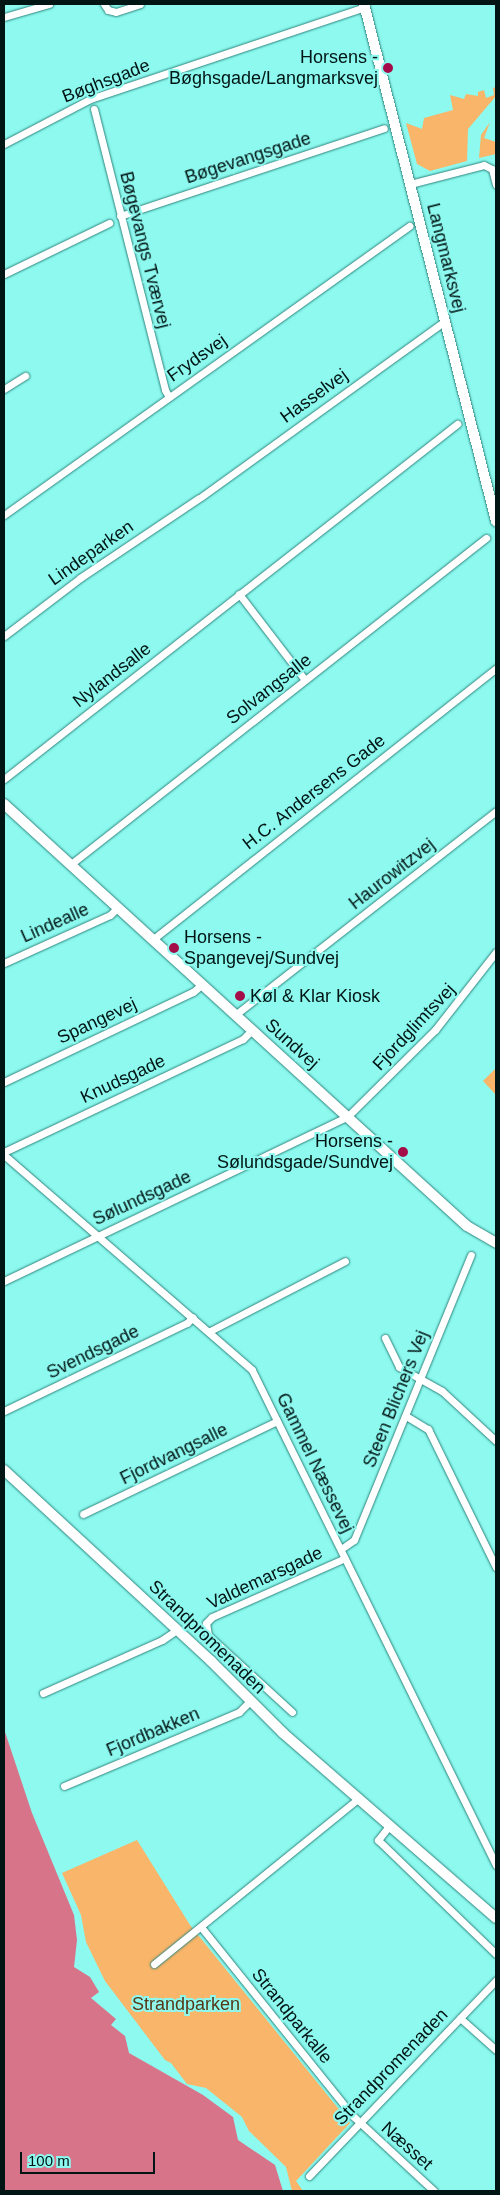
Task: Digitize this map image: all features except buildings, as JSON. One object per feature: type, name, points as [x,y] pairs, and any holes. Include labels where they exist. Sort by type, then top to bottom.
[{"type":"street","points":[[4,17],[49,4]]},
{"type":"street","points":[[104,4],[108,10],[116,12],[140,4]]},
{"type":"street","name":"Bøghsgade","points":[[4,144],[90,99],[364,6]]},
{"type":"street","name":"Langmarksvej","points":[[364,6],[496,521]]},
{"type":"street","name":"Bøgevangs Tværvej","points":[[94,109],[164,390],[169,397]]},
{"type":"street","name":"Bøgevangsgade","points":[[120,216],[384,128]]},
{"type":"street","points":[[410,184],[484,165],[492,170],[496,185]]},
{"type":"street","points":[[4,274],[109,223]]},
{"type":"street","name":"Frydsvej","points":[[4,515],[409,226]]},
{"type":"street","name":"Hasselvej","points":[[200,498],[445,321]]},
{"type":"street","points":[[4,389],[25,376]]},
{"type":"street","name":"Nylandsalle","points":[[4,780],[458,424]]},
{"type":"street","name":"Lindeparken","points":[[4,636],[80,578],[200,498]]},
{"type":"street","name":"Solvangsalle","points":[[71,864],[486,538]]},
{"type":"street","points":[[239,594],[305,680]]},
{"type":"street","name":"H.C. Andersens Gade","points":[[152,940],[496,668]]},
{"type":"street","name":"Sundvej","points":[[4,804],[467,1226],[496,1243]]},
{"type":"street","name":"Haurowitzvej","points":[[235,1015],[496,811]]},
{"type":"street","name":"Lindealle","points":[[4,963],[110,915],[117,908]]},
{"type":"street","name":"Fjordglimtsvej","points":[[347,1117],[436,1030],[496,952]]},
{"type":"street","name":"Spangevej","points":[[4,1082],[193,992],[201,985]]},
{"type":"street","name":"Knudsgade","points":[[4,1154],[243,1039],[252,1030]]},
{"type":"street","name":"Sølundsgade","points":[[4,1281],[347,1117]]},
{"type":"street","name":"Gammel Næssevej","points":[[4,1154],[248,1363],[496,1865]]},
{"type":"street","name":"Steen Blichers Vej","points":[[341,1549],[354,1540],[472,1255]]},
{"type":"street","points":[[210,1331],[345,1261]]},
{"type":"street","name":"Svendsgade","points":[[4,1411],[187,1323],[193,1317]]},
{"type":"street","points":[[385,1338],[399,1368],[442,1390],[496,1441]]},
{"type":"street","points":[[406,1416],[428,1429],[496,1567]]},
{"type":"street","name":"Fjordvangsalle","points":[[83,1514],[277,1422]]},
{"type":"street","name":"Strandpromenaden","points":[[4,1470],[358,1799],[496,1918]]},
{"type":"street","name":"Valdemarsgade","points":[[292,1712],[208,1635],[206,1623],[212,1617],[345,1558]]},
{"type":"street","points":[[43,1693],[162,1640],[177,1630]]},
{"type":"street","name":"Fjordbakken","points":[[64,1786],[239,1712],[251,1700]]},
{"type":"street","points":[[154,1964],[358,1799]]},
{"type":"street","points":[[390,1826],[378,1840],[496,1954]]},
{"type":"street","name":"Strandparkalle","points":[[201,1927],[360,2124]]},
{"type":"street","name":"Strandpromenaden","points":[[309,2176],[496,1980]]},
{"type":"street","points":[[460,2018],[496,2050]]},
{"type":"street","name":"Næsset","points":[[360,2124],[434,2191]]},
{"type":"green space","points":[[496,87],[496,96],[468,129],[467,161],[430,171],[417,164],[406,123],[422,129],[424,118],[453,110],[450,95],[464,99],[466,94],[478,96],[478,92],[484,90],[486,98],[494,95],[493,88]]},
{"type":"green space","points":[[490,122],[484,138],[496,142],[496,154],[479,158],[481,135]]},
{"type":"green space","points":[[496,1068],[496,1095],[483,1081]]},
{"type":"green space","name":"Strandparken","points":[[137,1840],[190,1925],[350,2123],[296,2181],[303,2191],[292,2191],[286,2167],[249,2131],[242,2117],[206,2088],[187,2084],[171,2063],[165,2060],[105,1981],[86,1942],[81,1915],[62,1873]]},
{"type":"shaded area","points":[[4,1729],[32,1813],[74,1915],[77,1940],[74,1967],[90,1977],[99,1992],[91,1998],[116,2019],[111,2025],[125,2036],[129,2053],[203,2095],[233,2117],[238,2140],[275,2165],[283,2191],[4,2191]]},
{"type":"place","name":"Horsens - Bøghsgade/Langmarksvej","points":[[388,68]]},
{"type":"place","name":"Horsens - Spangevej/Sundvej","points":[[174,948]]},
{"type":"place","name":"Køl & Klar Kiosk","points":[[240,996]]},
{"type":"place","name":"Horsens - Sølundsgade/Sundvej","points":[[403,1152]]}]
